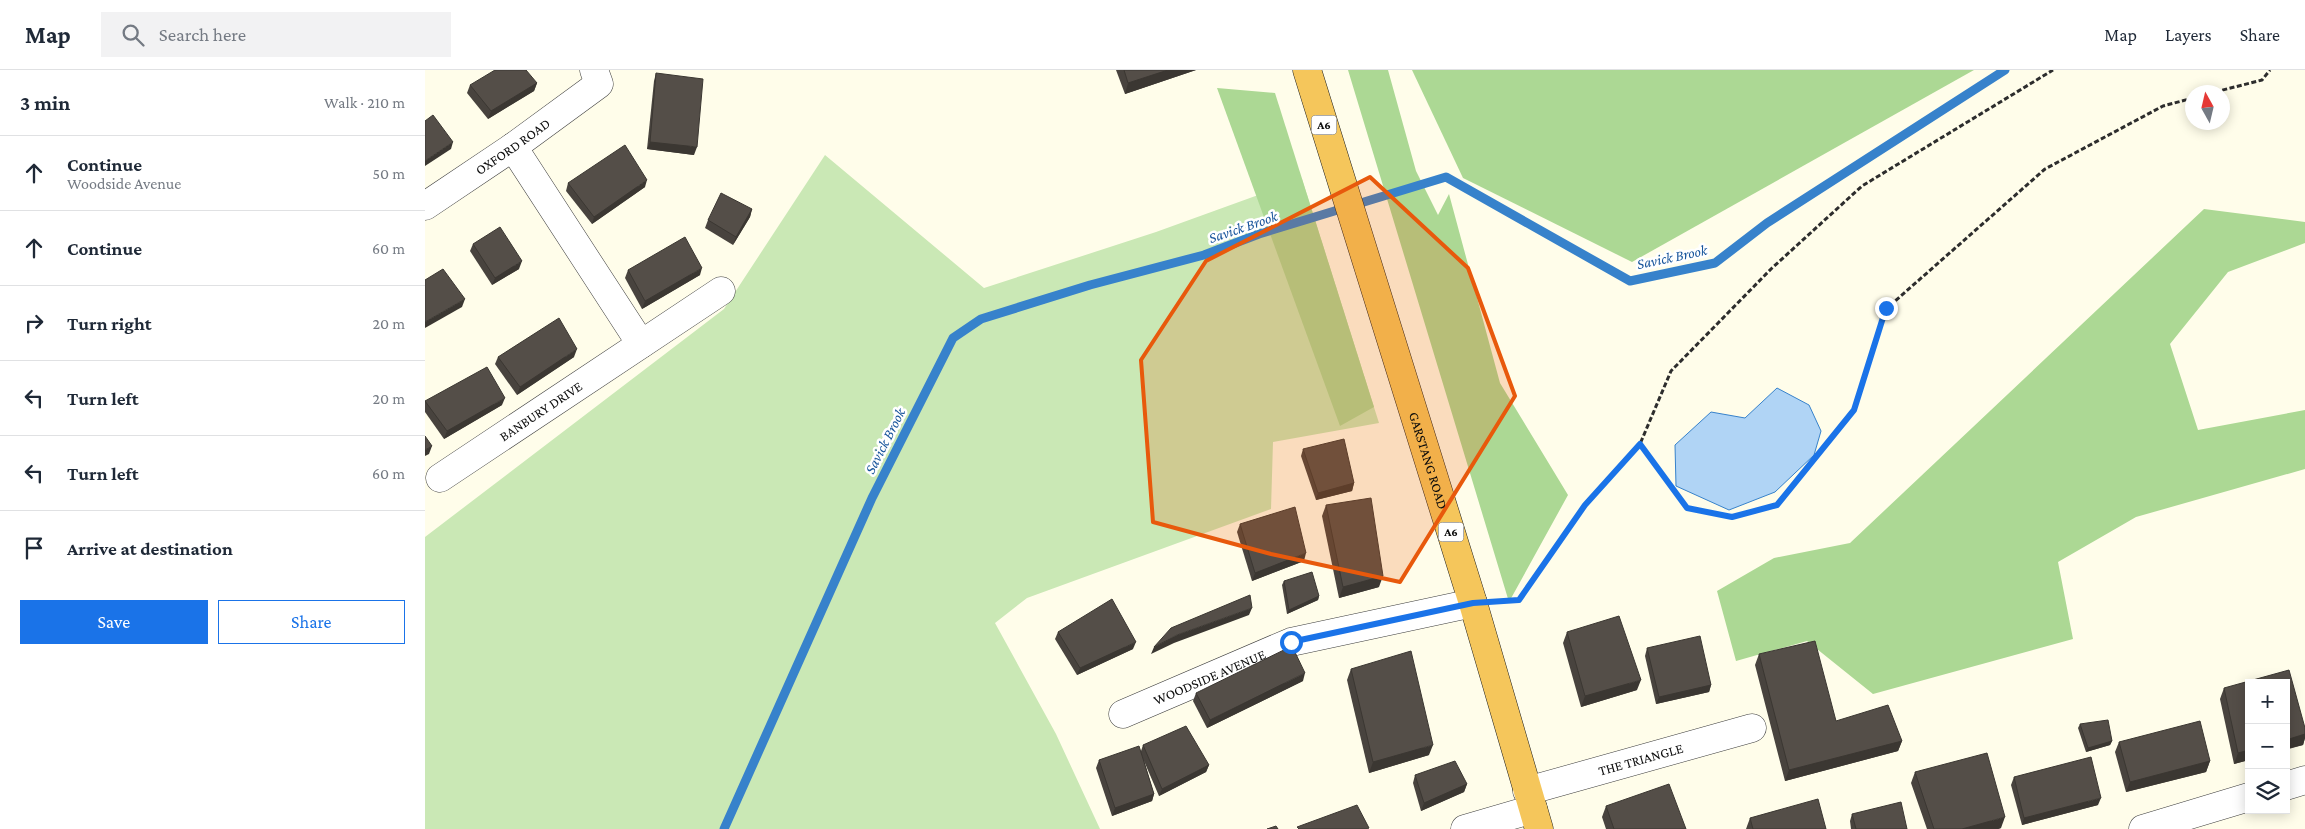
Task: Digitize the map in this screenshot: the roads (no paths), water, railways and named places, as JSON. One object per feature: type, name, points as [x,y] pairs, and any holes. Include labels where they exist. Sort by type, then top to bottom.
[{"type":"highway","name":"GARSTANG ROAD","points":[[1307,70],[1473,603],[1533,809]]},
{"type":"street","name":"OXFORD ROAD","points":[[425,206],[513,147],[597,77]]},
{"type":"street","points":[[513,147],[641,344]]},
{"type":"street","name":"BANBURY DRIVE","points":[[440,478],[721,291]]},
{"type":"street","name":"WOODSIDE AVENUE","points":[[1123,714],[1291,642],[1473,603]]},
{"type":"street","name":"THE TRIANGLE","points":[[1465,829],[1533,809],[1752,728]]},
{"type":"street","points":[[2290,785],[2305,780]]},
{"type":"street","points":[[2143,829],[2245,798]]},
{"type":"water","points":[[1777,388],[1809,405],[1821,431],[1814,455],[1775,492],[1729,510],[1676,486],[1675,445],[1711,412],[1745,418]]},
{"type":"waterway","name":"Savick Brook","points":[[724,829],[872,498],[953,338],[981,319],[1090,285],[1204,255],[1259,234],[1446,177],[1630,281],[1715,263],[1767,223],[2005,70]]}]
